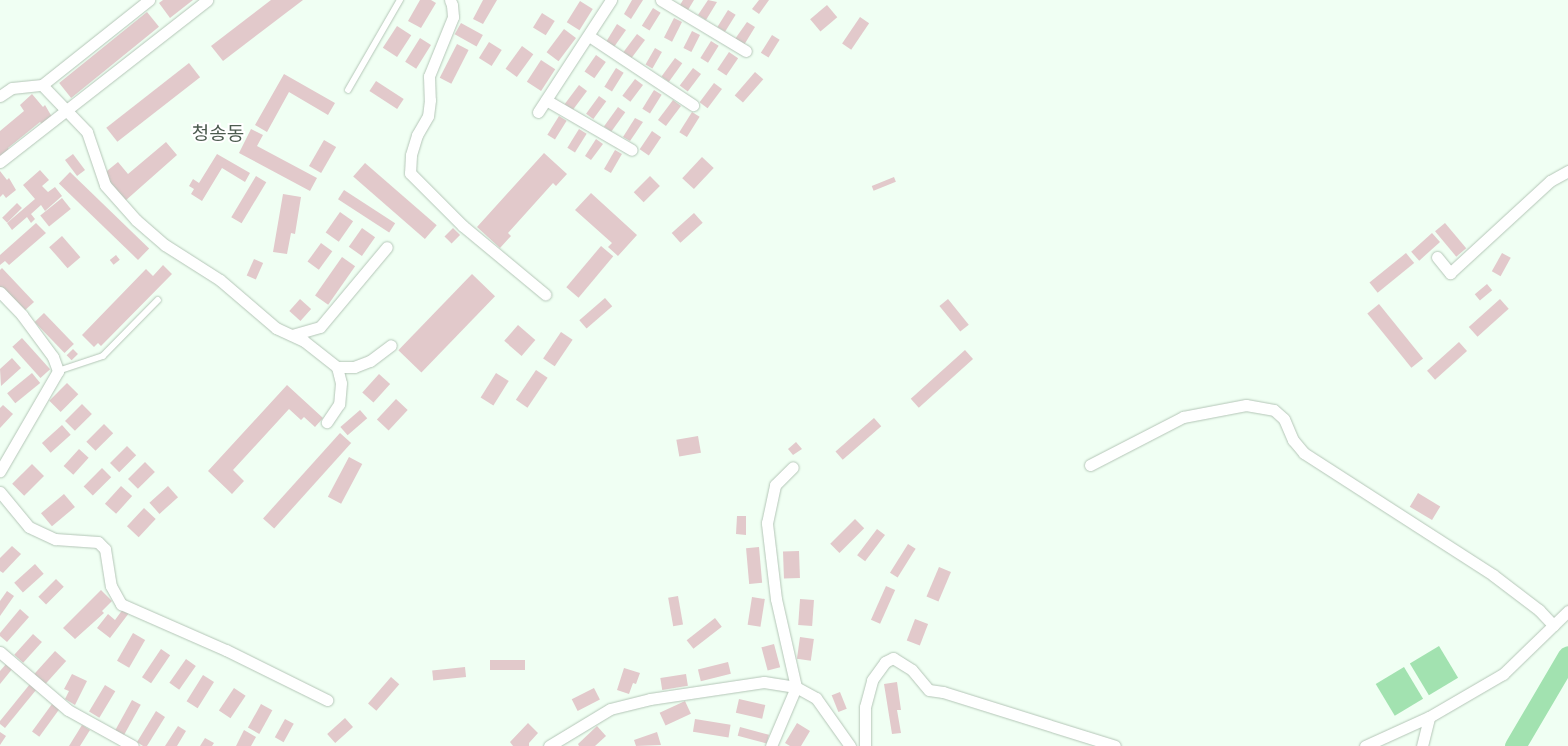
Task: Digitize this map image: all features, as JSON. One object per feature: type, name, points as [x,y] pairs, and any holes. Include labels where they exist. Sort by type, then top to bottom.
[{"type":"street","points":[[0,96],[12,88],[42,85],[149,0]]},
{"type":"street","points":[[0,162],[207,0]]},
{"type":"street","points":[[450,0],[452,17],[429,76],[430,100],[428,116],[417,135],[411,154],[410,173],[463,226],[545,294]]},
{"type":"street","points":[[538,112],[589,36],[610,0]]},
{"type":"street","points":[[661,0],[746,51]]},
{"type":"street","points":[[589,36],[694,105]]},
{"type":"street","points":[[42,85],[87,132],[105,185],[136,220],[165,245],[220,280],[276,328],[312,346],[337,368],[341,383],[339,404],[326,422]]},
{"type":"street","points":[[546,100],[632,150]]},
{"type":"street","points":[[1437,257],[1450,273],[1550,181],[1568,170]]},
{"type":"street","points":[[292,335],[320,327],[387,246]]},
{"type":"street","points":[[0,292],[22,315],[52,357],[58,371],[0,471]]},
{"type":"street","points":[[337,368],[354,367],[370,361],[391,345]]},
{"type":"street","points":[[1090,465],[1183,417],[1246,405],[1274,410],[1284,419],[1293,440],[1304,453],[1493,575],[1539,610],[1553,625]]},
{"type":"street","points":[[770,746],[796,687],[776,599],[767,523],[775,485],[793,467]]},
{"type":"street","points":[[0,492],[29,527],[54,539],[98,542],[105,550],[111,586],[121,604],[226,650],[327,700]]},
{"type":"street","points":[[1365,746],[1429,717],[1503,674],[1568,611]]},
{"type":"street","points":[[0,652],[68,710],[132,746]]},
{"type":"street","points":[[865,746],[865,707],[872,680],[885,662],[893,658],[912,670],[929,690],[943,692],[1115,746]]},
{"type":"street","points":[[549,746],[610,709],[650,699],[764,682],[796,687],[816,698],[850,746]]},
{"type":"street","points":[[1422,746],[1429,717]]},
{"type":"lane","points":[[348,90],[400,0]]},
{"type":"lane","points":[[58,371],[103,356],[158,300]]},
{"type":"shaded area","points":[[1439,646],[1458,678],[1429,695],[1410,664]]},
{"type":"shaded area","points":[[1404,667],[1423,699],[1395,716],[1376,684]]},
{"type":"building","points":[[163,0],[193,0],[170,18],[159,3]]},
{"type":"building","points":[[271,0],[303,0],[223,61],[211,46]]},
{"type":"building","points":[[420,0],[431,0],[436,3],[421,28],[408,21]]},
{"type":"building","points":[[483,0],[497,0],[483,24],[473,19]]},
{"type":"building","points":[[632,0],[643,0],[631,19],[624,14]]},
{"type":"building","points":[[683,0],[694,0],[688,10],[680,5]]},
{"type":"building","points":[[708,0],[717,2],[706,20],[698,15]]},
{"type":"building","points":[[759,0],[769,0],[759,14],[752,9]]},
{"type":"building","points":[[580,1],[593,9],[579,30],[567,22]]},
{"type":"building","points":[[827,5],[837,17],[820,31],[810,19]]},
{"type":"building","points":[[653,8],[661,13],[650,31],[642,26]]},
{"type":"building","points":[[728,10],[736,15],[725,32],[717,27]]},
{"type":"building","points":[[147,12],[159,27],[71,98],[59,83]]},
{"type":"building","points":[[542,13],[555,21],[546,35],[533,27]]},
{"type":"building","points":[[860,17],[869,23],[851,50],[842,44]]},
{"type":"building","points":[[674,18],[682,22],[672,42],[664,38]]},
{"type":"building","points":[[747,22],[755,27],[744,45],[735,39]]},
{"type":"building","points":[[461,23],[483,35],[477,46],[455,34]]},
{"type":"building","points":[[617,24],[626,30],[614,47],[606,42]]},
{"type":"building","points":[[397,26],[411,35],[397,57],[383,48]]},
{"type":"building","points":[[564,29],[576,38],[559,61],[547,52]]},
{"type":"building","points":[[692,31],[700,35],[691,52],[683,48]]},
{"type":"building","points":[[637,34],[645,40],[631,59],[623,53]]},
{"type":"building","points":[[772,35],[780,40],[769,58],[761,53]]},
{"type":"building","points":[[420,38],[431,45],[416,69],[405,62]]},
{"type":"building","points":[[711,41],[719,46],[708,63],[700,58]]},
{"type":"building","points":[[489,42],[502,50],[492,66],[479,58]]},
{"type":"building","points":[[457,44],[469,50],[451,84],[440,78]]},
{"type":"building","points":[[522,46],[533,54],[517,77],[506,69]]},
{"type":"building","points":[[655,48],[662,52],[652,68],[646,64]]},
{"type":"building","points":[[729,52],[738,58],[726,76],[717,69]]},
{"type":"building","points":[[596,55],[606,62],[594,78],[585,71]]},
{"type":"building","points":[[675,58],[682,63],[669,82],[661,77]]},
{"type":"building","points":[[541,60],[555,69],[541,91],[527,82]]},
{"type":"building","points":[[189,63],[200,77],[117,142],[106,128]]},
{"type":"building","points":[[616,68],[624,73],[612,91],[604,87]]},
{"type":"building","points":[[693,68],[701,74],[688,92],[680,86]]},
{"type":"building","points":[[755,72],[763,79],[743,103],[735,95]]},
{"type":"building","points":[[284,74],[335,103],[328,115],[289,92],[267,132],[255,125]]},
{"type":"building","points":[[635,79],[643,85],[630,102],[622,96]]},
{"type":"building","points":[[376,81],[404,99],[397,109],[369,91]]},
{"type":"building","points":[[714,83],[722,89],[708,108],[700,102]]},
{"type":"building","points":[[579,85],[587,91],[573,110],[565,104]]},
{"type":"building","points":[[654,90],[662,95],[650,113],[642,109]]},
{"type":"building","points":[[32,94],[43,107],[45,105],[52,117],[43,125],[40,122],[8,148],[10,151],[0,158],[0,131],[24,111],[20,105]]},
{"type":"building","points":[[599,96],[606,101],[593,119],[586,114]]},
{"type":"building","points":[[673,100],[681,106],[666,126],[658,120]]},
{"type":"building","points":[[618,107],[625,112],[611,132],[604,126]]},
{"type":"building","points":[[692,112],[700,117],[687,137],[679,132]]},
{"type":"building","points":[[559,116],[567,121],[555,139],[547,135]]},
{"type":"building","points":[[635,118],[643,122],[630,141],[623,137]]},
{"type":"building","points":[[251,129],[263,135],[257,146],[317,178],[310,191],[239,153]]},
{"type":"building","points":[[579,129],[587,134],[575,152],[567,148]]},
{"type":"building","points":[[652,131],[661,137],[649,155],[640,149]]},
{"type":"building","points":[[596,139],[603,144],[591,160],[585,156]]},
{"type":"building","points":[[324,140],[336,147],[321,173],[309,166]]},
{"type":"building","points":[[166,142],[177,155],[125,201],[102,175],[118,162],[128,174]]},
{"type":"building","points":[[615,150],[622,154],[611,173],[604,169]]},
{"type":"building","points":[[544,153],[567,174],[556,186],[553,183],[508,233],[511,236],[500,248],[477,227]]},
{"type":"building","points":[[73,154],[85,170],[77,176],[65,160]]},
{"type":"building","points":[[217,154],[250,173],[245,182],[222,168],[202,201],[191,194],[194,189],[189,186],[193,179],[199,183]]},
{"type":"building","points":[[702,157],[714,168],[694,189],[682,178]]},
{"type":"building","points":[[365,163],[437,225],[425,239],[353,177]]},
{"type":"building","points":[[40,170],[49,180],[42,186],[48,192],[55,187],[62,196],[45,211],[41,205],[31,214],[35,219],[31,223],[27,217],[12,230],[7,223],[35,199],[23,185]]},
{"type":"building","points":[[0,171],[7,180],[9,178],[16,190],[6,198],[3,194],[0,197]]},
{"type":"building","points":[[70,172],[149,248],[138,260],[59,184]]},
{"type":"building","points":[[256,176],[266,182],[242,223],[231,217]]},
{"type":"building","points":[[650,176],[660,186],[644,202],[634,192]]},
{"type":"building","points":[[894,177],[896,182],[874,191],[872,186]]},
{"type":"building","points":[[344,190],[395,223],[389,232],[338,199]]},
{"type":"building","points":[[591,193],[637,235],[618,256],[608,247],[612,243],[575,210]]},
{"type":"building","points":[[283,194],[301,197],[295,234],[291,233],[287,254],[273,252]]},
{"type":"building","points":[[62,198],[71,209],[49,227],[40,216]]},
{"type":"building","points":[[17,203],[22,208],[7,223],[2,218]]},
{"type":"building","points":[[340,212],[353,221],[339,242],[326,232]]},
{"type":"building","points":[[694,213],[703,223],[680,243],[672,233]]},
{"type":"building","points":[[36,223],[46,233],[9,265],[5,261],[0,265],[0,255]]},
{"type":"building","points":[[1445,223],[1466,248],[1456,257],[1435,231]]},
{"type":"building","points":[[362,228],[375,237],[362,256],[349,247]]},
{"type":"building","points":[[453,228],[460,235],[452,244],[445,236]]},
{"type":"building","points":[[1432,233],[1440,242],[1419,261],[1411,252]]},
{"type":"building","points":[[62,236],[80,257],[68,268],[49,247]]},
{"type":"building","points":[[321,243],[332,251],[319,270],[307,262]]},
{"type":"building","points":[[601,246],[613,256],[579,298],[566,287]]},
{"type":"building","points":[[1406,253],[1414,263],[1378,293],[1369,283]]},
{"type":"building","points":[[1502,253],[1511,258],[1501,276],[1492,271]]},
{"type":"building","points":[[116,255],[120,260],[114,265],[110,260]]},
{"type":"building","points":[[342,257],[355,266],[328,305],[315,296]]},
{"type":"building","points":[[254,259],[263,263],[256,280],[247,275]]},
{"type":"building","points":[[163,265],[172,274],[101,346],[98,343],[94,347],[82,335],[146,269],[153,276]]},
{"type":"building","points":[[2,268],[34,302],[23,312],[0,287],[0,270]]},
{"type":"building","points":[[472,274],[495,296],[421,372],[398,350]]},
{"type":"building","points":[[1487,284],[1492,290],[1480,300],[1475,294]]},
{"type":"building","points":[[605,298],[612,306],[587,329],[579,320]]},
{"type":"building","points":[[300,299],[311,309],[300,321],[289,311]]},
{"type":"building","points":[[948,299],[969,325],[960,332],[939,306]]},
{"type":"building","points":[[1500,299],[1509,309],[1477,337],[1469,327]]},
{"type":"building","points":[[1379,304],[1423,358],[1411,368],[1367,313]]},
{"type":"building","points":[[44,313],[74,344],[65,353],[35,322]]},
{"type":"building","points":[[518,325],[535,340],[522,356],[504,341]]},
{"type":"building","points":[[561,332],[573,340],[555,366],[543,359]]},
{"type":"building","points":[[22,338],[50,369],[40,378],[12,347]]},
{"type":"building","points":[[1459,342],[1467,351],[1435,380],[1427,371]]},
{"type":"building","points":[[73,349],[78,354],[72,360],[67,355]]},
{"type":"building","points":[[965,350],[973,359],[919,408],[911,399]]},
{"type":"building","points":[[12,358],[21,368],[1,386],[0,369]]},
{"type":"building","points":[[536,370],[548,378],[527,408],[516,400]]},
{"type":"building","points":[[32,373],[40,383],[15,403],[7,393]]},
{"type":"building","points":[[496,373],[509,381],[493,406],[481,398]]},
{"type":"building","points":[[379,374],[390,384],[373,403],[362,393]]},
{"type":"building","points":[[67,383],[78,394],[61,412],[49,401]]},
{"type":"building","points":[[287,385],[323,418],[315,427],[304,417],[301,420],[289,409],[233,470],[244,481],[232,494],[208,471]]},
{"type":"building","points":[[396,399],[408,410],[389,430],[377,419]]},
{"type":"building","points":[[82,404],[92,414],[75,431],[65,421]]},
{"type":"building","points":[[3,405],[13,414],[0,428],[0,408]]},
{"type":"building","points":[[360,410],[367,418],[348,435],[340,427]]},
{"type":"building","points":[[874,418],[881,426],[843,460],[836,451]]},
{"type":"building","points":[[104,424],[113,433],[96,451],[86,442]]},
{"type":"building","points":[[62,425],[71,435],[51,453],[42,443]]},
{"type":"building","points":[[340,433],[351,443],[274,528],[263,518]]},
{"type":"building","points":[[698,436],[701,453],[679,457],[676,440]]},
{"type":"building","points":[[796,442],[802,449],[793,455],[788,449]]},
{"type":"building","points":[[127,446],[136,455],[119,472],[110,463]]},
{"type":"building","points":[[79,449],[89,458],[73,475],[64,466]]},
{"type":"building","points":[[349,457],[362,464],[341,504],[328,497]]},
{"type":"building","points":[[145,462],[155,472],[138,489],[128,479]]},
{"type":"building","points":[[32,464],[44,476],[24,496],[12,484]]},
{"type":"building","points":[[102,468],[111,477],[93,496],[84,486]]},
{"type":"building","points":[[121,486],[132,496],[116,514],[105,504]]},
{"type":"building","points":[[168,486],[178,497],[159,514],[149,503]]},
{"type":"building","points":[[1418,493],[1440,506],[1432,520],[1410,507]]},
{"type":"building","points":[[64,494],[75,507],[52,526],[41,513]]},
{"type":"building","points":[[144,508],[156,519],[139,537],[127,526]]},
{"type":"building","points":[[737,516],[746,516],[746,535],[736,534]]},
{"type":"building","points":[[855,519],[864,528],[839,553],[830,544]]},
{"type":"building","points":[[877,529],[885,535],[865,561],[857,555]]},
{"type":"building","points":[[908,544],[916,549],[898,578],[890,573]]},
{"type":"building","points":[[12,546],[21,554],[3,573],[0,571],[0,558]]},
{"type":"building","points":[[759,547],[762,583],[749,584],[746,548]]},
{"type":"building","points":[[799,551],[800,578],[784,579],[783,552]]},
{"type":"building","points":[[35,564],[44,574],[23,592],[14,583]]},
{"type":"building","points":[[939,567],[951,572],[938,602],[926,596]]},
{"type":"building","points":[[56,579],[64,587],[46,604],[38,597]]},
{"type":"building","points":[[886,586],[895,590],[880,624],[871,620]]},
{"type":"building","points":[[101,590],[112,601],[102,611],[104,613],[75,639],[63,628]]},
{"type":"building","points":[[7,591],[14,596],[0,616],[0,601]]},
{"type":"building","points":[[678,596],[683,625],[673,626],[668,598]]},
{"type":"building","points":[[752,597],[765,599],[760,627],[748,625]]},
{"type":"building","points":[[800,599],[814,600],[812,626],[798,625]]},
{"type":"building","points":[[20,609],[29,617],[7,642],[0,636],[0,633]]},
{"type":"building","points":[[123,609],[129,613],[110,638],[97,628],[108,614],[115,620]]},
{"type":"building","points":[[715,618],[722,627],[693,649],[687,640]]},
{"type":"building","points":[[915,619],[928,624],[920,645],[907,640]]},
{"type":"building","points":[[133,633],[145,640],[129,668],[117,661]]},
{"type":"building","points":[[33,634],[42,642],[23,663],[14,655]]},
{"type":"building","points":[[800,637],[814,639],[811,661],[797,659]]},
{"type":"building","points":[[774,644],[780,667],[768,671],[761,647]]},
{"type":"building","points":[[161,649],[170,655],[151,683],[142,677]]},
{"type":"building","points":[[55,651],[66,661],[45,685],[34,675]]},
{"type":"building","points":[[186,659],[196,666],[179,690],[169,683]]},
{"type":"building","points":[[490,660],[525,660],[525,670],[490,670]]},
{"type":"building","points":[[728,662],[731,674],[701,681],[698,669]]},
{"type":"building","points":[[7,663],[13,668],[0,684],[0,671]]},
{"type":"building","points":[[465,667],[466,677],[433,680],[432,670]]},
{"type":"building","points":[[624,668],[640,673],[636,684],[633,683],[629,694],[617,690]]},
{"type":"building","points":[[72,674],[87,681],[75,705],[65,699],[69,691],[64,689]]},
{"type":"building","points":[[686,674],[688,686],[662,690],[660,678]]},
{"type":"building","points":[[203,675],[214,682],[198,708],[187,701]]},
{"type":"building","points":[[391,677],[399,684],[376,711],[368,703]]},
{"type":"building","points":[[897,682],[901,710],[897,710],[901,733],[892,734],[884,684]]},
{"type":"building","points":[[30,684],[36,690],[5,728],[0,724],[0,721]]},
{"type":"building","points":[[105,685],[115,691],[99,718],[89,712]]},
{"type":"building","points":[[234,688],[246,696],[231,718],[219,710]]},
{"type":"building","points":[[594,688],[600,700],[578,711],[572,699]]},
{"type":"building","points":[[840,692],[847,709],[838,712],[832,695]]},
{"type":"building","points":[[739,699],[765,705],[762,719],[736,713]]},
{"type":"building","points":[[132,700],[141,705],[123,736],[115,731]]},
{"type":"building","points":[[685,701],[691,714],[666,726],[660,713]]},
{"type":"building","points":[[52,704],[59,709],[39,737],[32,732]]},
{"type":"building","points":[[261,704],[272,710],[259,734],[248,728]]},
{"type":"building","points":[[156,711],[165,717],[147,746],[143,746],[137,742]]},
{"type":"building","points":[[345,718],[353,727],[335,743],[327,734]]},
{"type":"building","points":[[285,719],[294,724],[284,742],[275,737]]},
{"type":"building","points":[[695,719],[731,725],[729,737],[693,732]]},
{"type":"building","points":[[528,723],[538,733],[529,743],[529,746],[513,746],[510,742]]},
{"type":"building","points":[[797,723],[810,731],[801,746],[790,746],[785,743]]},
{"type":"building","points":[[82,725],[90,730],[80,746],[69,746]]},
{"type":"building","points":[[178,726],[186,731],[177,746],[165,746]]},
{"type":"building","points":[[597,726],[606,736],[595,746],[579,746],[578,744]]},
{"type":"building","points":[[740,727],[769,735],[767,743],[738,736]]},
{"type":"building","points":[[244,730],[256,737],[251,746],[236,746]]},
{"type":"building","points":[[0,732],[6,736],[0,745]]},
{"type":"building","points":[[657,732],[661,745],[636,746],[634,740]]},
{"type":"building","points":[[205,738],[214,743],[212,746],[200,746]]},
{"type":"waterway","points":[[1515,746],[1568,656]]},
{"type":"district","name":"청송동","points":[[218,135]]}]
